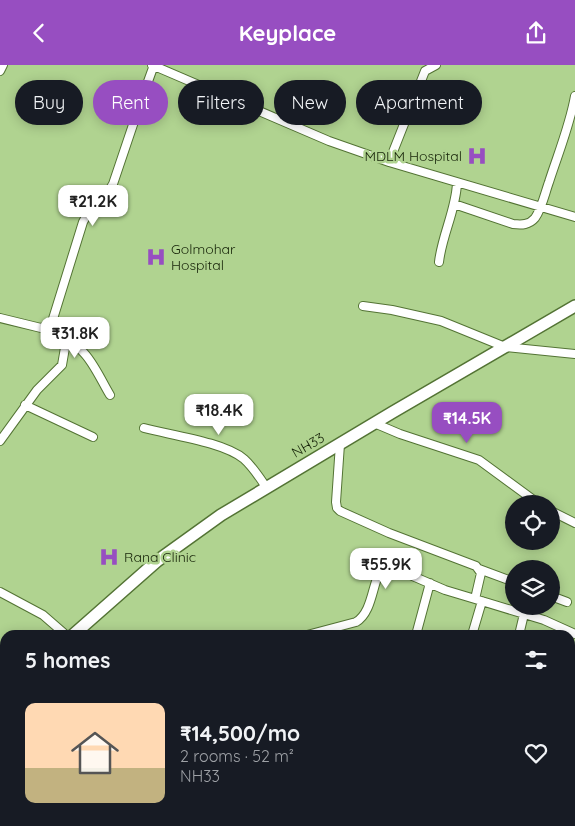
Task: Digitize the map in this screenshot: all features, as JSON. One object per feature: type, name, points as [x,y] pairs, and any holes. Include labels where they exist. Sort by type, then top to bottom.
[{"type":"main road","name":"NH33","points":[[79,630],[157,561],[213,521],[374,423],[575,307]]},
{"type":"street","points":[[0,71],[3,65]]},
{"type":"street","points":[[0,318],[41,328],[52,322],[83,221],[114,184],[154,65],[330,141],[389,162],[575,217]]},
{"type":"street","points":[[389,162],[425,71],[436,65]]},
{"type":"street","points":[[454,204],[521,225],[528,223],[534,218],[540,208],[569,123],[575,96]]},
{"type":"street","points":[[439,262],[441,244],[454,204],[457,183]]},
{"type":"street","points":[[363,306],[392,310],[441,321],[505,347],[575,354]]},
{"type":"street","points":[[47,326],[55,336],[83,351],[110,395]]},
{"type":"street","points":[[0,441],[37,390],[62,365],[66,342]]},
{"type":"street","points":[[25,405],[93,437]]},
{"type":"street","points":[[374,423],[479,461],[526,495]]},
{"type":"street","points":[[144,428],[229,450],[244,459],[254,469],[266,487]]},
{"type":"street","points":[[340,444],[336,501],[337,508],[340,511],[389,533],[505,579]]},
{"type":"street","points":[[560,516],[575,523]]},
{"type":"street","points":[[326,630],[356,622],[362,618],[366,613],[380,570],[391,566],[445,590],[505,608]]},
{"type":"street","points":[[473,630],[478,600],[479,569]]},
{"type":"street","points":[[417,630],[430,583]]},
{"type":"street","points":[[0,592],[43,615],[60,630]]},
{"type":"street","points":[[560,599],[567,602]]},
{"type":"street","points":[[520,630],[524,615]]},
{"type":"street","points":[[527,615],[566,630]]},
{"type":"place","name":"MDLM Hospital","points":[[477,156]]},
{"type":"place","name":"Golmohar Hospital","points":[[156,257]]},
{"type":"place","name":"Rana Clinic","points":[[109,557]]}]
